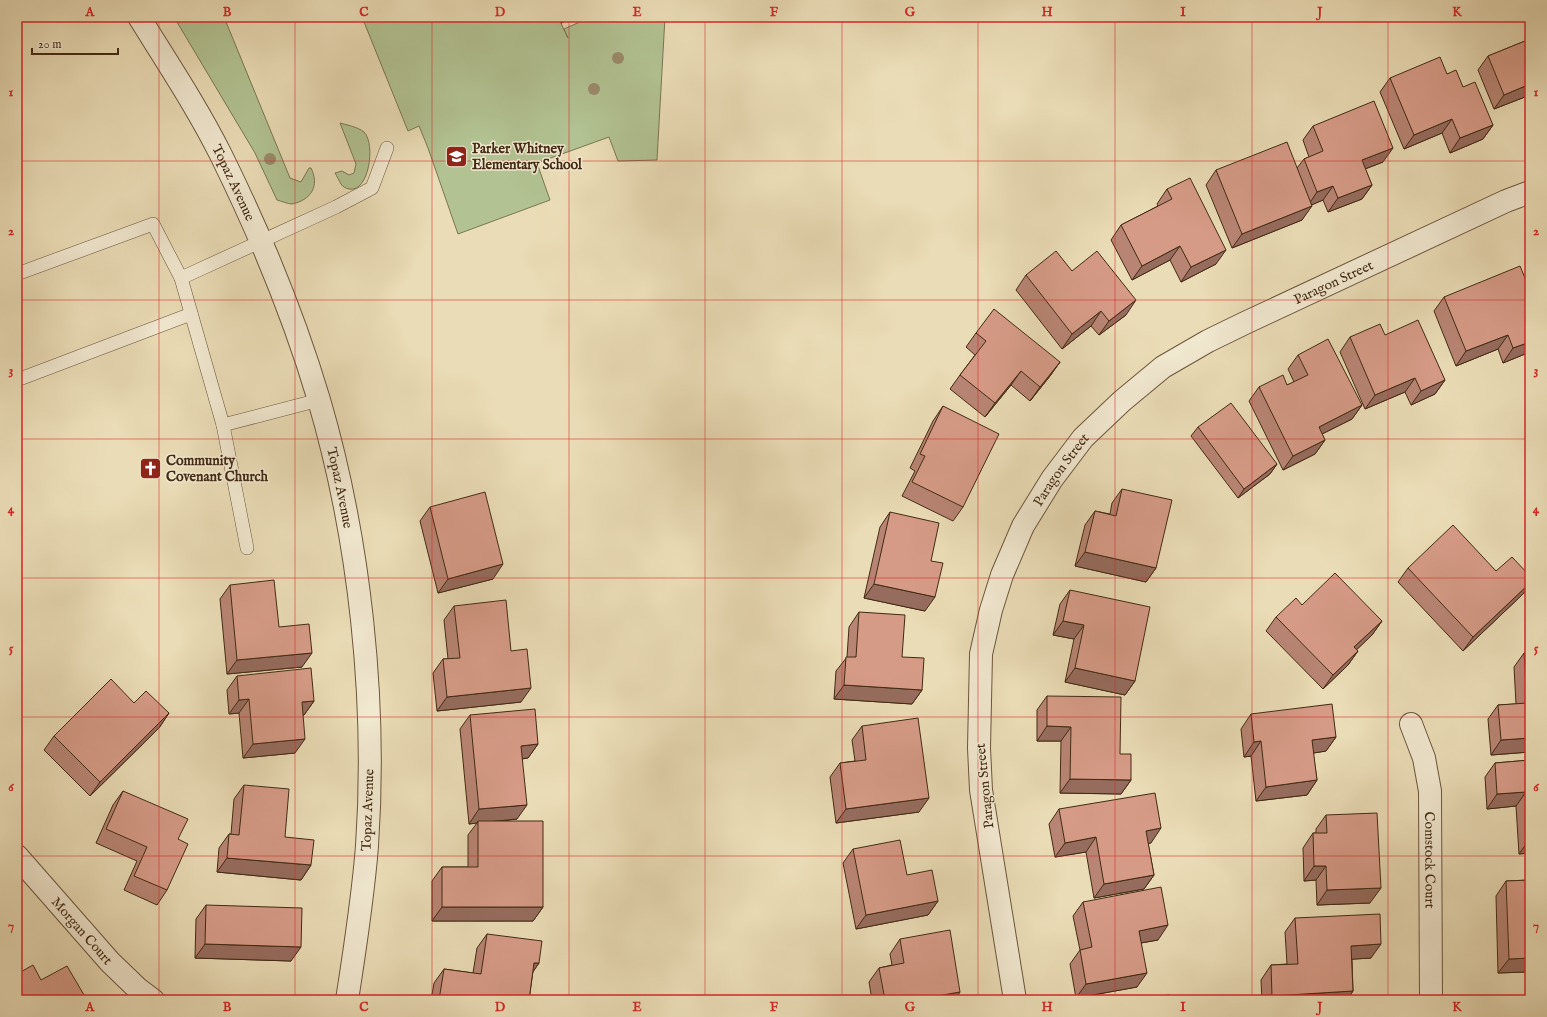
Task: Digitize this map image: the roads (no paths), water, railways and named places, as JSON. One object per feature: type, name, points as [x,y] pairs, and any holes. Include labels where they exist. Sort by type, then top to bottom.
[{"type":"street","name":"Topaz Avenue","points":[[139,17],[180,83],[220,153],[261,242],[280,287],[319,400],[338,474],[351,542],[361,616],[367,694],[369,763],[367,845],[360,921],[347,1000]]},
{"type":"street","name":"Paragon Street","points":[[1014,1000],[981,790],[979,748],[981,654],[991,610],[1002,575],[1023,526],[1052,479],[1083,438],[1122,400],[1163,367],[1208,341],[1245,323],[1530,192]]},
{"type":"street","name":"Comstock Court","points":[[1411,724],[1424,758],[1430,791],[1431,1000]]},
{"type":"street","name":"Morgan Court","points":[[17,856],[110,962],[137,988],[153,1000]]},
{"type":"lane","points":[[181,278],[336,207],[372,188],[387,148]]},
{"type":"lane","points":[[17,274],[153,224],[181,278],[223,425],[248,548]]},
{"type":"lane","points":[[17,380],[191,314]]},
{"type":"lane","points":[[223,425],[319,400]]},
{"type":"place","name":"Parker Whitney Elementary School","points":[[456,156]]},
{"type":"place","name":"Community Covenant Church","points":[[150,468]]}]
